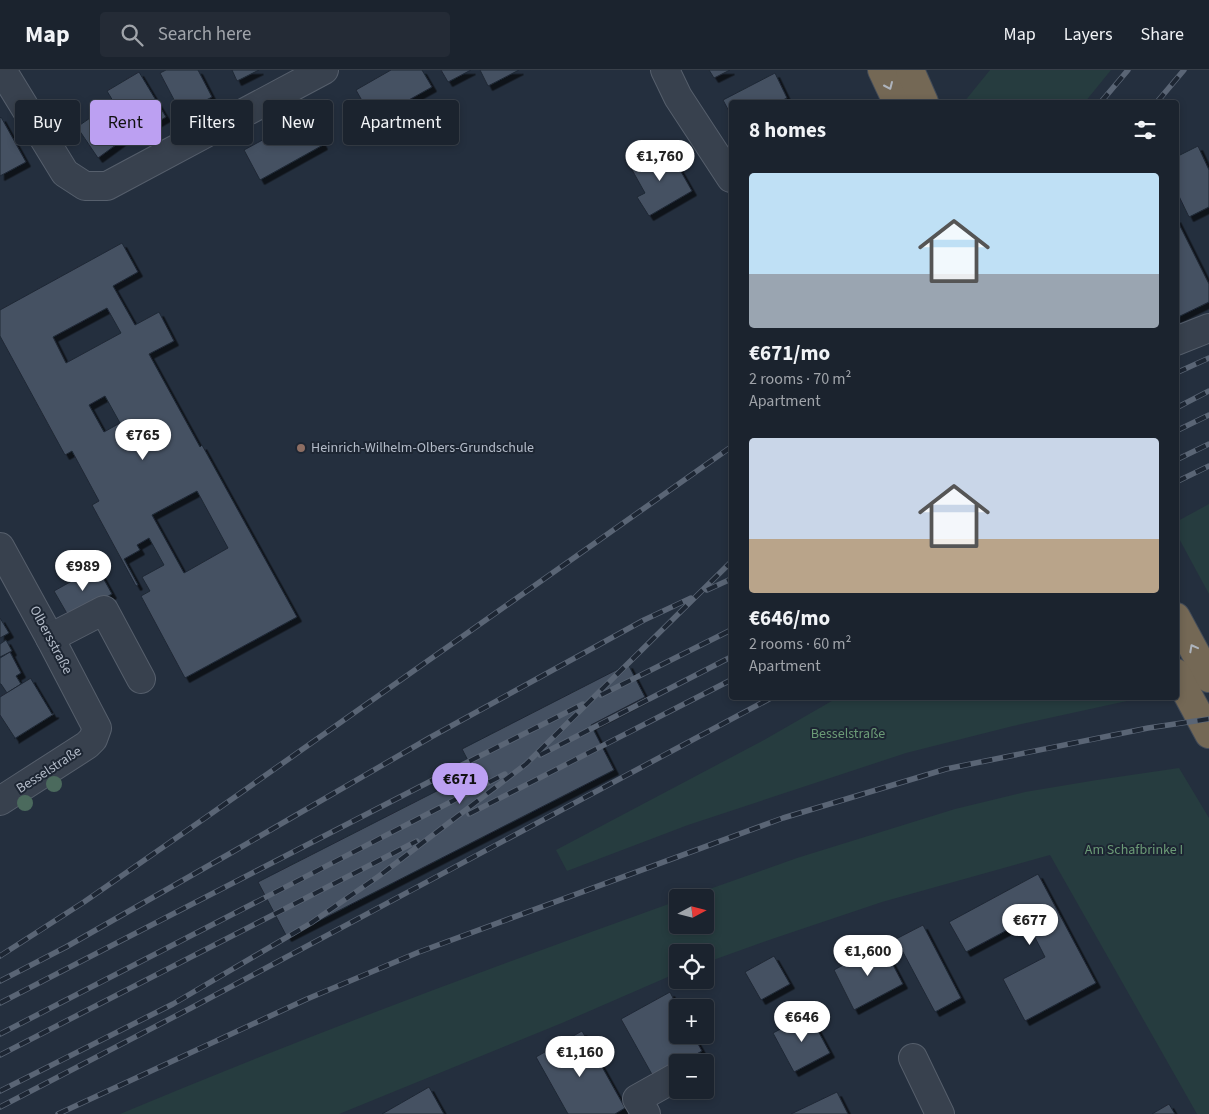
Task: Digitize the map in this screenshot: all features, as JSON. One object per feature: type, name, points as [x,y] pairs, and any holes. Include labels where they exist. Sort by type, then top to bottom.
[{"type":"highway","points":[[882,70],[896,100]]},
{"type":"highway","points":[[910,70],[923,100]]},
{"type":"highway","points":[[1179,623],[1209,678]]},
{"type":"highway","points":[[1179,679],[1209,734]]},
{"type":"street","points":[[2,70],[65,173],[85,186],[106,186],[324,70]]},
{"type":"street","points":[[665,70],[678,96],[729,175]]},
{"type":"street","points":[[1179,340],[1209,328]]},
{"type":"street","name":"Olbersstraße","points":[[0,546],[94,719],[97,728],[95,735]]},
{"type":"street","points":[[50,638],[104,610],[141,679]]},
{"type":"street","name":"Besselstraße","points":[[0,801],[87,745],[95,735]]},
{"type":"street","points":[[913,1058],[940,1114]]},
{"type":"street","points":[[646,1114],[637,1099],[669,1081]]},
{"type":"green space","points":[[990,70],[1111,70],[1087,100],[966,100]]},
{"type":"green space","points":[[1209,504],[1209,594],[1179,539],[1179,520]]},
{"type":"green space","name":"Besselstraße","points":[[834,700],[1131,700],[1013,726],[906,753],[688,825],[567,871],[556,850],[764,740]]},
{"type":"green space","name":"Am Schafbrinke I","points":[[1179,768],[1209,818],[1209,1114],[1197,1114],[1050,855],[882,902],[714,960],[714,944],[669,944],[669,976],[562,1023],[339,1114],[120,1114],[397,1004],[669,904],[669,934],[714,934],[714,889],[710,889],[797,858],[955,809],[1025,792]]},
{"type":"building","points":[[166,70],[198,70],[212,97],[206,100],[174,100],[160,73]]},
{"type":"building","points":[[232,70],[259,70],[237,81]]},
{"type":"building","points":[[391,70],[422,70],[432,87],[409,100],[362,100],[356,90]]},
{"type":"building","points":[[441,70],[471,70],[448,82]]},
{"type":"building","points":[[480,70],[519,70],[488,86]]},
{"type":"building","points":[[709,70],[730,70],[714,78]]},
{"type":"building","points":[[139,72],[156,100],[112,100],[107,91]]},
{"type":"building","points":[[775,73],[787,98],[783,100],[729,100],[729,111],[723,100]]},
{"type":"building","points":[[161,109],[166,117],[161,120]]},
{"type":"building","points":[[0,118],[26,162],[0,176]]},
{"type":"building","points":[[90,118],[90,145],[116,145],[98,158],[80,131],[80,125]]},
{"type":"building","points":[[263,140],[263,145],[323,145],[260,180],[244,150]]},
{"type":"building","points":[[1198,146],[1209,170],[1209,207],[1189,217],[1179,196],[1179,156]]},
{"type":"building","points":[[667,147],[692,191],[649,216],[637,197],[645,193],[631,168]]},
{"type":"building","points":[[1179,224],[1209,284],[1209,302],[1179,317]]},
{"type":"building","points":[[122,243],[138,272],[113,286],[135,325],[159,312],[174,341],[149,354],[200,447],[202,445],[297,617],[185,678],[141,596],[150,591],[142,577],[164,565],[149,538],[137,545],[140,550],[124,559],[138,585],[136,586],[92,505],[99,501],[72,451],[65,455],[0,336],[0,310]],"holes":[[[107,308],[121,333],[66,363],[53,337]],[[105,396],[120,423],[104,432],[89,405]],[[197,491],[228,548],[184,573],[152,515]]]},
{"type":"building","points":[[97,567],[112,594],[69,617],[54,591]]},
{"type":"building","points":[[0,618],[9,633],[0,638]]},
{"type":"building","points":[[6,640],[12,651],[0,657],[0,644]]},
{"type":"building","points":[[10,652],[21,673],[16,676],[21,684],[7,693],[0,684],[0,658]]},
{"type":"building","points":[[628,664],[645,697],[591,725],[614,770],[287,937],[258,882],[474,772],[462,749]]},
{"type":"building","points":[[31,678],[52,714],[54,714],[14,739],[0,715],[0,697]]},
{"type":"building","points":[[1038,874],[1096,983],[1025,1021],[1003,979],[1045,957],[1026,920],[966,952],[949,922]]},
{"type":"building","points":[[923,925],[961,998],[935,1012],[896,939]]},
{"type":"building","points":[[882,944],[903,984],[854,1010],[834,970]]},
{"type":"building","points":[[774,956],[790,984],[761,1000],[745,972]]},
{"type":"building","points":[[670,992],[674,999],[669,999],[669,1044],[698,1044],[702,1051],[697,1054],[669,1054],[669,1068],[654,1078],[621,1019]]},
{"type":"building","points":[[809,1014],[830,1053],[794,1072],[773,1033]]},
{"type":"building","points":[[582,1031],[625,1108],[615,1114],[568,1114],[536,1057]]},
{"type":"building","points":[[429,1087],[444,1114],[382,1114]]},
{"type":"building","points":[[837,1092],[848,1114],[791,1114]]},
{"type":"building","points":[[1169,1104],[1175,1114],[1152,1114]]},
{"type":"railway","points":[[1103,100],[1128,70]]},
{"type":"railway","points":[[1159,100],[1184,70]]},
{"type":"railway","points":[[1179,372],[1209,358]]},
{"type":"railway","points":[[1179,406],[1209,391]]},
{"type":"railway","points":[[1179,430],[1209,415]]},
{"type":"railway","points":[[1179,459],[1209,444]]},
{"type":"railway","points":[[0,956],[84,902],[205,818],[729,448]]},
{"type":"railway","points":[[1179,481],[1209,466]]},
{"type":"railway","points":[[0,1091],[173,1004],[311,923],[379,876],[526,764],[729,564]]},
{"type":"railway","points":[[707,590],[729,580]]},
{"type":"railway","points":[[0,981],[66,947],[431,737],[644,620],[691,598]]},
{"type":"railway","points":[[601,695],[729,631]]},
{"type":"railway","points":[[540,755],[729,658]]},
{"type":"railway","points":[[469,814],[729,681]]},
{"type":"railway","points":[[0,1107],[191,1008],[767,700]]},
{"type":"railway","points":[[0,1003],[583,704]]},
{"type":"railway","points":[[58,1114],[307,999],[419,952],[783,818],[946,769],[1148,728],[1209,719]]},
{"type":"railway","points":[[0,1034],[505,774]]},
{"type":"railway","points":[[0,1055],[417,841]]},
{"type":"place","name":"Heinrich-Wilhelm-Olbers-Grundschule","points":[[301,448]]}]
